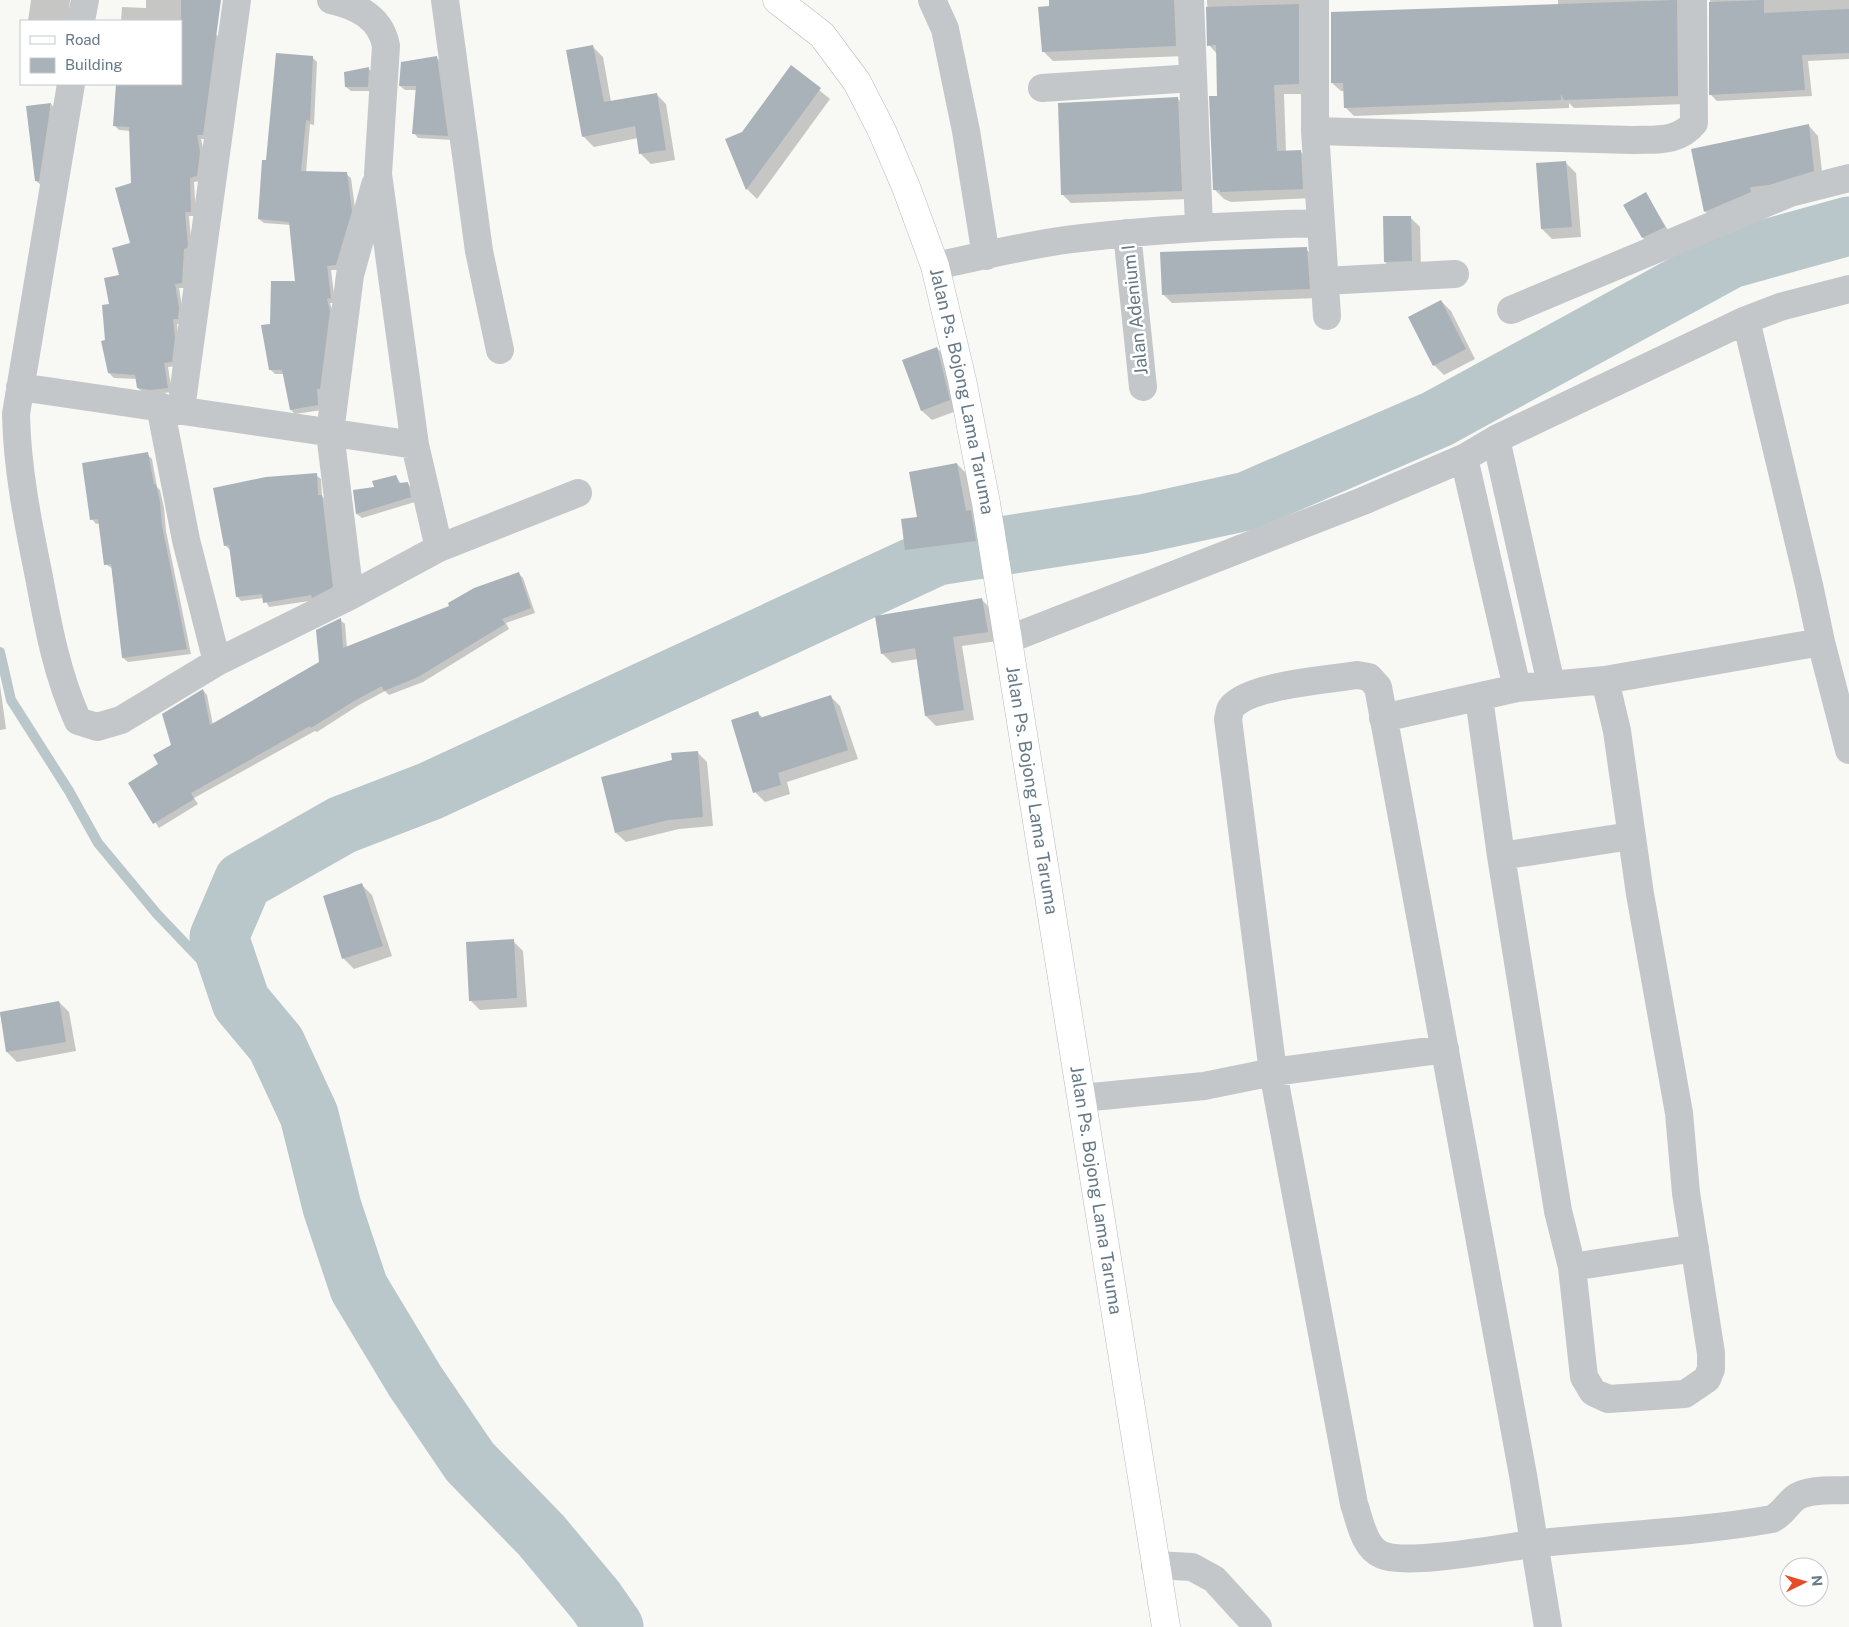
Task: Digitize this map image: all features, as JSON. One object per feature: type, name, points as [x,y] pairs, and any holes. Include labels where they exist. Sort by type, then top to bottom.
[{"type":"main road","name":"Jalan Ps. Bojong Lama Taruma","points":[[777,0],[822,35],[857,82],[889,147],[935,266],[962,380],[986,503],[1002,613],[1008,640],[1166,1627]]},
{"type":"street","points":[[81,20],[85,0]]},
{"type":"street","points":[[217,662],[186,540],[170,408],[237,0]]},
{"type":"street","points":[[331,0],[370,16],[379,24],[386,46],[378,174],[415,444],[439,548]]},
{"type":"street","points":[[445,0],[479,252],[500,350]]},
{"type":"street","points":[[932,0],[945,29],[958,92],[986,256]]},
{"type":"street","points":[[1190,0],[1199,226]]},
{"type":"street","points":[[1315,0],[1315,131],[1319,222],[1327,316]]},
{"type":"street","points":[[1315,131],[1632,140],[1671,139],[1687,132],[1694,123],[1693,0]]},
{"type":"street","points":[[1042,88],[1193,78]]},
{"type":"street","points":[[71,85],[16,414],[17,445],[31,538],[64,688],[78,721],[87,726],[97,727],[121,720],[217,662],[350,596],[439,548],[578,493]]},
{"type":"street","points":[[350,596],[330,433],[350,275],[378,174]]},
{"type":"street","points":[[1511,310],[1790,193],[1849,178]]},
{"type":"street","points":[[935,266],[1063,240],[1199,226],[1319,222]]},
{"type":"street","name":"Jalan Adenium I","points":[[1127,233],[1143,387]]},
{"type":"street","points":[[1324,281],[1455,274]]},
{"type":"street","points":[[1008,640],[1363,501],[1464,458],[1496,439],[1746,320],[1780,308],[1849,289]]},
{"type":"street","points":[[1746,320],[1821,642],[1848,742]]},
{"type":"street","points":[[20,387],[415,444]]},
{"type":"street","points":[[1496,439],[1551,684]]},
{"type":"street","points":[[1464,458],[1517,688]]},
{"type":"street","points":[[1383,718],[1517,688],[1604,680],[1821,642]]},
{"type":"street","points":[[1548,1627],[1534,1544],[1445,1049],[1378,687],[1374,680],[1369,677],[1356,675],[1261,690],[1238,702],[1230,709],[1228,719],[1273,1072],[1354,1504],[1366,1538],[1373,1550],[1382,1556],[1405,1560],[1534,1544],[1739,1525],[1772,1520],[1780,1516],[1796,1496],[1805,1493],[1849,1490]]},
{"type":"street","points":[[1479,698],[1501,856],[1558,1211],[1572,1267],[1584,1377],[1593,1392],[1608,1399],[1684,1394],[1707,1379],[1712,1369],[1711,1353],[1686,1193],[1679,1113],[1631,836],[1617,731],[1604,680]]},
{"type":"street","points":[[1501,856],[1631,836]]},
{"type":"street","points":[[1082,1098],[1204,1086],[1273,1072],[1445,1049]]},
{"type":"street","points":[[1572,1267],[1695,1248]]},
{"type":"street","points":[[1155,1565],[1192,1568],[1214,1579],[1258,1627]]},
{"type":"building","points":[[181,0],[221,0],[203,135],[197,135],[200,152],[197,176],[190,178],[191,212],[185,212],[188,245],[184,249],[182,283],[175,284],[179,308],[178,319],[173,319],[175,338],[172,362],[164,363],[168,388],[150,390],[137,388],[135,375],[108,373],[101,341],[105,340],[102,305],[109,304],[104,278],[119,275],[112,248],[130,243],[115,188],[131,183],[129,127],[113,126],[116,85],[182,85]]},
{"type":"building","points":[[1049,0],[1174,0],[1176,46],[1042,52],[1038,7],[1049,6]]},
{"type":"building","points":[[1677,0],[1678,96],[1564,100],[1561,94],[1561,100],[1344,108],[1343,83],[1331,83],[1331,12]]},
{"type":"building","points":[[1764,0],[1764,13],[1849,9],[1849,53],[1802,55],[1805,90],[1709,95],[1709,2]]},
{"type":"building","points":[[1299,4],[1299,84],[1274,85],[1277,151],[1301,150],[1303,189],[1220,192],[1220,190],[1213,190],[1209,96],[1217,96],[1216,45],[1207,46],[1206,7]]},
{"type":"building","points":[[593,45],[604,102],[657,93],[666,150],[639,154],[635,126],[582,137],[566,50]]},
{"type":"building","points":[[276,53],[313,56],[310,121],[306,120],[301,171],[347,172],[352,211],[336,265],[327,266],[331,298],[327,299],[330,311],[320,389],[317,389],[318,405],[290,410],[282,370],[269,370],[261,325],[270,324],[271,281],[295,281],[289,222],[258,219],[262,160],[266,160]]},
{"type":"building","points":[[437,56],[448,136],[412,134],[416,86],[399,86],[401,62]]},
{"type":"building","points":[[791,65],[821,88],[746,190],[725,139],[742,132]]},
{"type":"building","points":[[369,67],[368,87],[345,87],[344,72]]},
{"type":"building","points":[[1178,97],[1182,191],[1061,195],[1058,103]]},
{"type":"building","points":[[51,103],[39,181],[35,181],[26,106]]},
{"type":"building","points":[[1809,124],[1814,171],[1769,185],[1750,187],[1751,192],[1704,212],[1691,149]]},
{"type":"building","points":[[1566,161],[1572,227],[1541,229],[1536,163]]},
{"type":"building","points":[[1646,192],[1665,227],[1642,238],[1623,205]]},
{"type":"building","points":[[1383,216],[1411,216],[1412,261],[1384,262]]},
{"type":"building","points":[[1307,247],[1310,289],[1162,295],[1160,252]]},
{"type":"building","points":[[1441,300],[1466,349],[1433,366],[1408,317]]},
{"type":"building","points":[[937,347],[950,400],[921,411],[902,360]]},
{"type":"building","points":[[148,452],[154,485],[156,484],[160,502],[162,526],[187,649],[122,658],[111,564],[104,565],[98,519],[90,520],[82,463]]},
{"type":"building","points":[[957,463],[966,511],[971,510],[976,541],[905,550],[901,519],[917,517],[909,472]]},
{"type":"building","points":[[317,473],[318,495],[322,495],[333,587],[312,598],[311,595],[263,603],[262,594],[236,597],[229,545],[224,546],[213,488],[266,477]]},
{"type":"building","points":[[396,475],[399,483],[408,482],[411,497],[356,514],[353,490],[374,487],[372,481]]},
{"type":"building","points":[[519,572],[531,608],[502,619],[505,624],[418,677],[384,691],[382,686],[311,728],[310,726],[191,793],[194,799],[153,824],[128,783],[158,764],[153,755],[171,745],[162,714],[203,689],[210,725],[319,662],[316,630],[341,618],[343,648],[449,606],[448,603],[474,588]]},
{"type":"building","points":[[982,598],[988,632],[953,637],[964,710],[925,716],[915,648],[881,654],[875,616]]},
{"type":"building","points":[[831,695],[848,750],[778,773],[781,785],[753,793],[731,720],[758,711],[760,718]]},
{"type":"building","points":[[698,751],[703,817],[668,820],[615,833],[601,777],[672,760],[671,753]]},
{"type":"building","points":[[362,883],[383,946],[342,959],[323,896]]},
{"type":"building","points":[[514,939],[517,998],[469,1001],[466,942]]},
{"type":"building","points":[[59,1001],[66,1042],[6,1052],[0,1012]]},
{"type":"waterway","points":[[614,1627],[596,1601],[541,1535],[470,1462],[415,1381],[359,1288],[332,1207],[309,1115],[276,1044],[241,1002],[219,937],[243,881],[342,825],[430,791],[937,556],[1142,524],[1247,501],[1437,419],[1730,259],[1849,226]]},
{"type":"waterway","points":[[0,652],[11,700],[69,791],[98,843],[157,914],[241,1002]]}]
